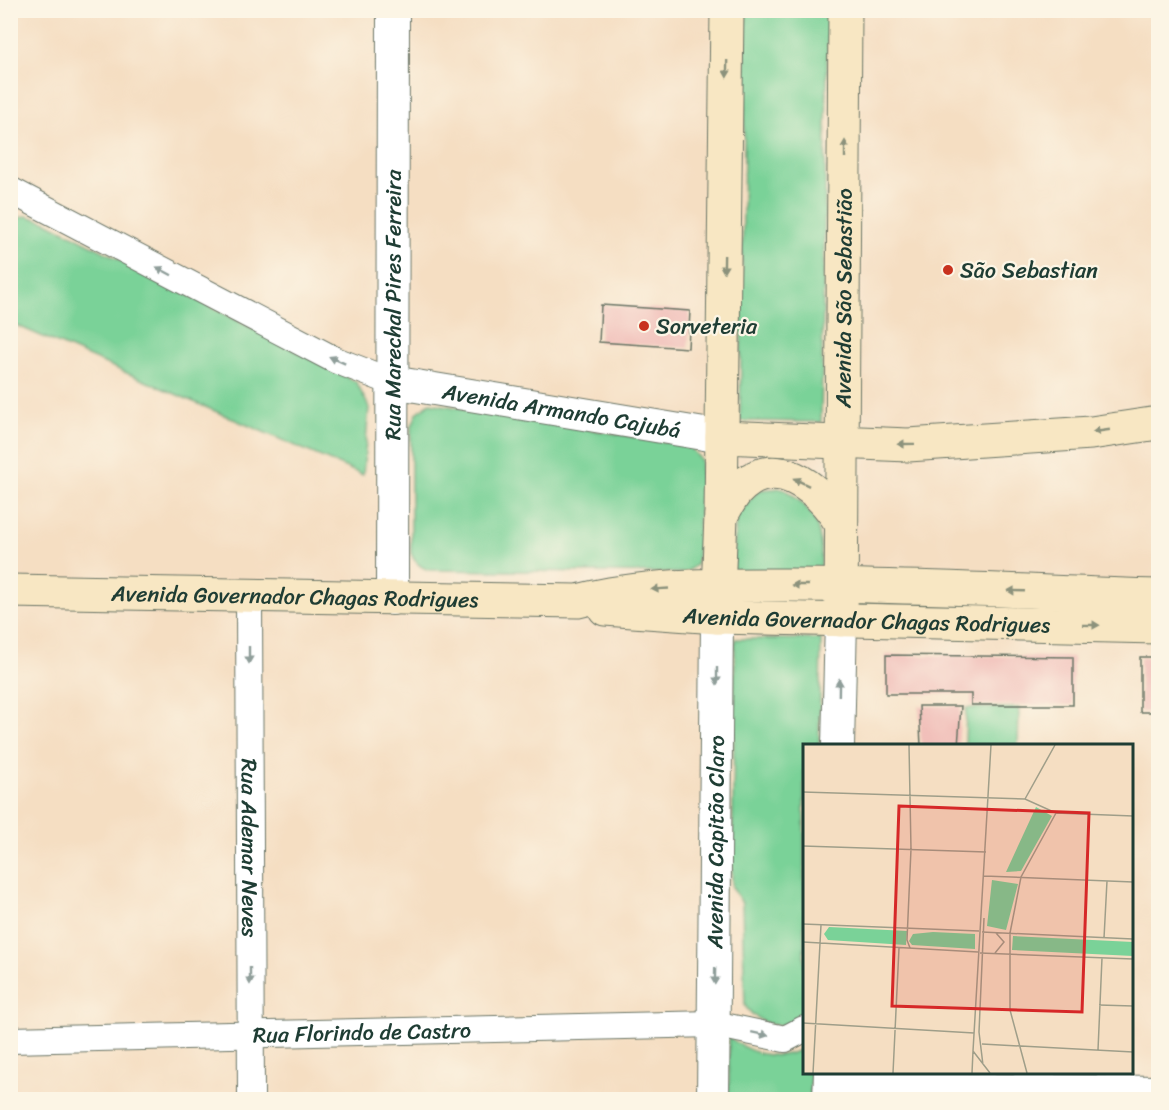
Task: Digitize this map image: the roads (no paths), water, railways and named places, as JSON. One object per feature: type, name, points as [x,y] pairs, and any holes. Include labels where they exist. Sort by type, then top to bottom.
[{"type":"main road","points":[[719,585],[723,437],[727,10]]},
{"type":"main road","name":"Avenida São Sebastião","points":[[842,585],[845,10]]},
{"type":"main road","name":"Avenida Armando Cajubá","points":[[723,437],[843,444],[908,445],[1091,433],[1158,423]]},
{"type":"main road","points":[[721,516],[736,492],[756,477],[774,473],[793,477],[813,488],[828,503],[841,523]]},
{"type":"main road","name":"Avenida Governador Chagas Rodrigues","points":[[10,591],[578,601],[615,591],[719,585],[842,585],[1158,596]]},
{"type":"main road","name":"Avenida Capitão Claro","points":[[717,617],[719,585]]},
{"type":"main road","points":[[841,621],[842,585]]},
{"type":"main road","name":"Avenida Governador Chagas Rodrigues","points":[[578,601],[593,609],[717,617],[1158,627]]},
{"type":"street","name":"Rua Marechal Pires Ferreira","points":[[392,599],[393,10]]},
{"type":"street","name":"Avenida Armando Cajubá","points":[[10,190],[335,360],[392,382],[723,437]]},
{"type":"street","name":"Rua Ademar Neves","points":[[249,596],[251,1100]]},
{"type":"street","name":"Avenida Capitão Claro","points":[[713,1100],[717,617]]},
{"type":"street","points":[[838,744],[841,621]]},
{"type":"street","name":"Rua Florindo de Castro","points":[[10,1040],[250,1032],[714,1024],[785,1039],[803,1030]]},
{"type":"street","points":[[830,1086],[1158,1089]]},
{"type":"place","name":"São Sebastian","points":[[948,270]]},
{"type":"place","name":"Sorveteria","points":[[644,326]]}]
